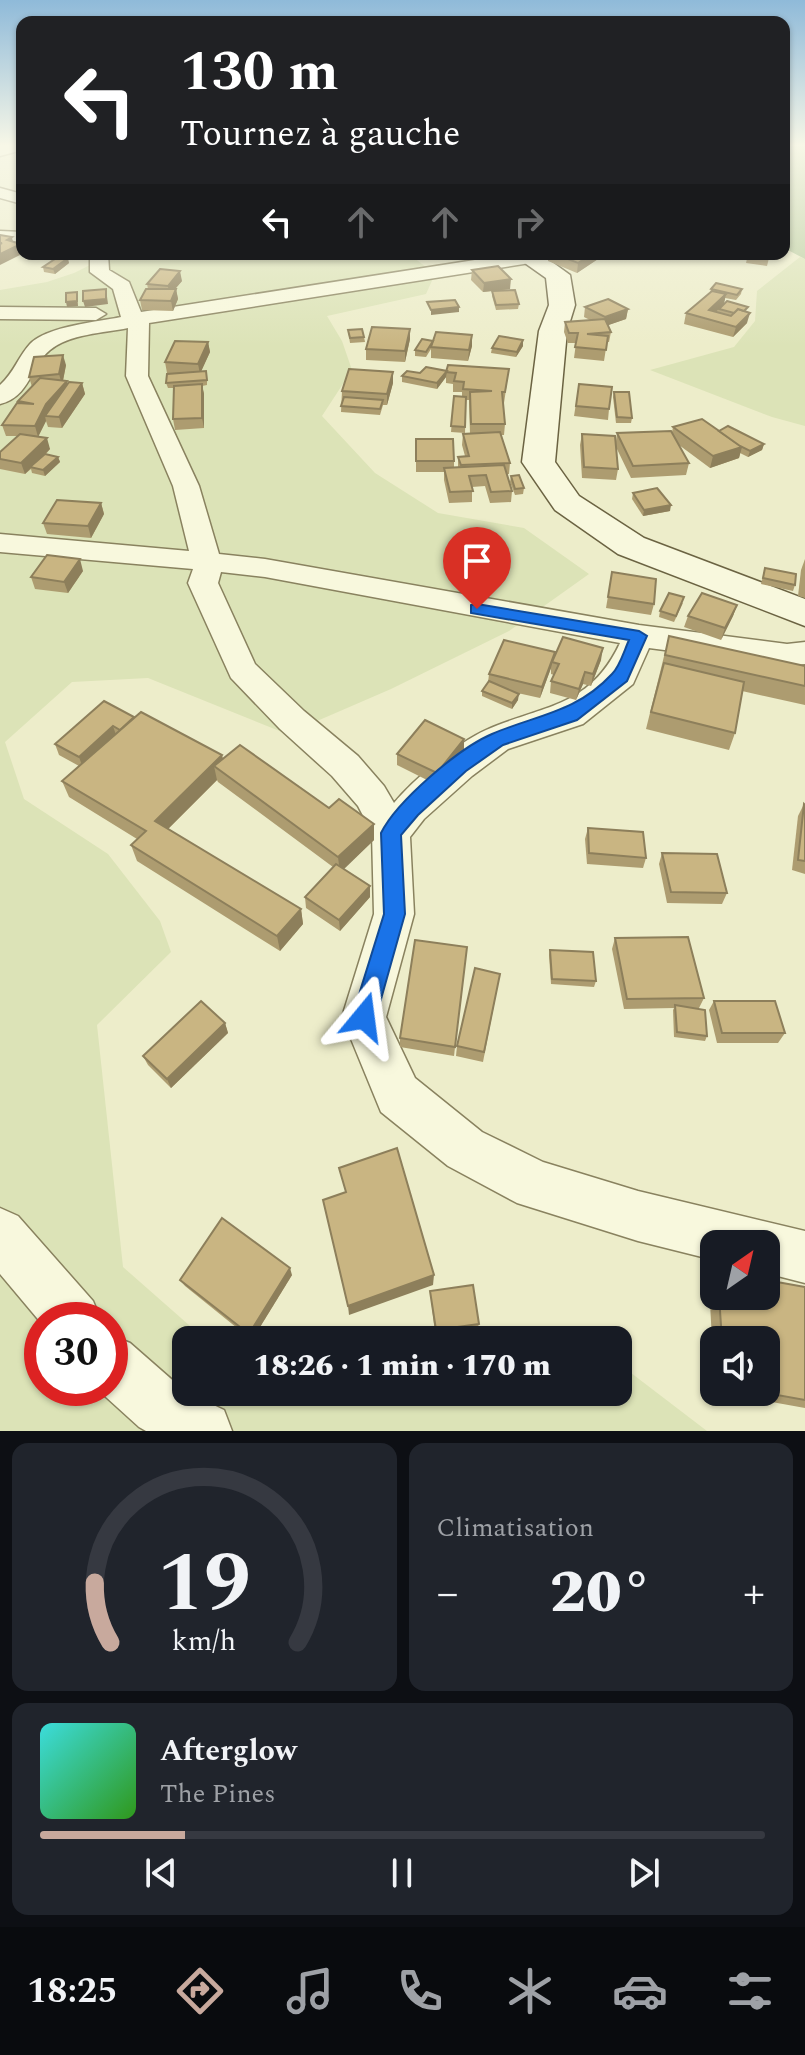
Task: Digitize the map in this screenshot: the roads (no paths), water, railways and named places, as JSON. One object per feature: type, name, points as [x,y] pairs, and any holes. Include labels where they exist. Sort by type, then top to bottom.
[{"type":"main road","points":[[540,260],[558,275],[562,305],[553,331],[538,462],[567,503],[631,546],[805,613]]},
{"type":"street","points":[[99,260],[100,272],[122,286],[134,317],[137,376],[186,486],[201,546],[210,564],[203,583],[242,670],[292,720],[345,766],[371,796],[391,833],[394,914],[364,1017],[398,1095],[465,1149],[535,1185],[700,1231]]},
{"type":"street","points":[[0,313],[157,315],[331,290],[504,260]]},
{"type":"street","points":[[0,397],[21,378],[39,347],[57,337],[134,317]]},
{"type":"street","points":[[0,543],[265,568],[639,636],[787,655],[805,653]]},
{"type":"street","points":[[391,833],[420,800],[459,766],[496,740],[571,715],[621,676],[639,636]]},
{"type":"street","points":[[0,1234],[59,1302]]},
{"type":"street","points":[[780,1251],[805,1257]]},
{"type":"street","points":[[128,1379],[159,1407],[203,1431]]}]
